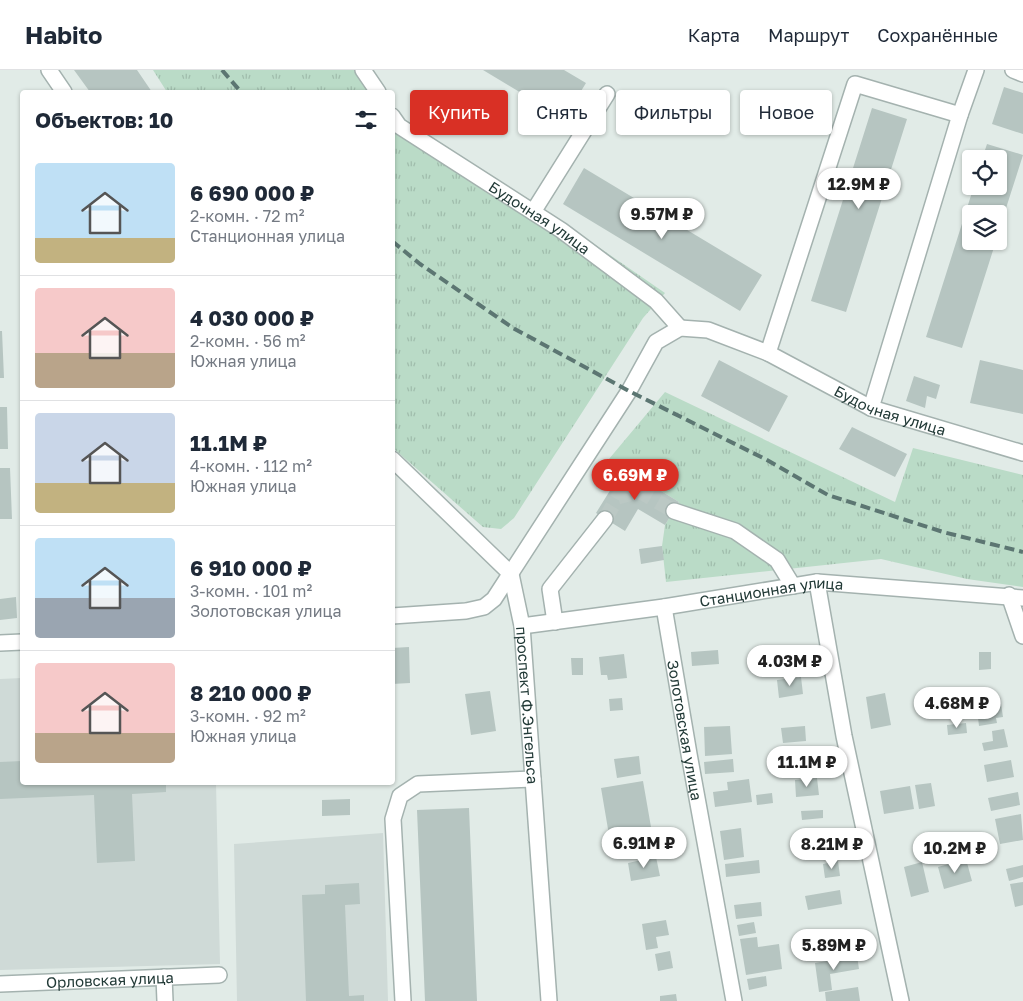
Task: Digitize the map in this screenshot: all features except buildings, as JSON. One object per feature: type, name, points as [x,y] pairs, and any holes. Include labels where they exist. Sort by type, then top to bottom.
[{"type":"street","points":[[49,70],[63,90]]},
{"type":"street","points":[[363,70],[377,90]]},
{"type":"street","points":[[871,408],[960,115],[976,70]]},
{"type":"street","points":[[1013,70],[1023,74]]},
{"type":"street","points":[[768,353],[855,84],[960,115]]},
{"type":"street","points":[[533,212],[607,94]]},
{"type":"street","name":"Будочная улица","points":[[395,120],[399,126],[561,230],[656,301],[680,328],[708,330],[768,353],[871,408],[1023,453]]},
{"type":"street","points":[[395,616],[466,611],[484,607],[494,600],[628,391],[656,342],[680,328]]},
{"type":"street","points":[[395,462],[511,574]]},
{"type":"street","points":[[674,511],[735,531],[777,560],[794,586]]},
{"type":"street","points":[[555,622],[550,590],[605,519]]},
{"type":"street","name":"проспект Ф.Энгельса","points":[[511,574],[522,626],[549,1001]]},
{"type":"street","points":[[817,582],[844,736],[901,1001]]},
{"type":"street","name":"Станционная улица","points":[[522,626],[664,607],[817,582],[1016,596]]},
{"type":"street","points":[[1016,596],[1023,636]]},
{"type":"street","name":"Золотовская улица","points":[[664,607],[734,1001]]},
{"type":"street","points":[[0,643],[20,642]]},
{"type":"street","points":[[403,1001],[393,819],[400,796],[418,784],[533,779]]},
{"type":"street","name":"Орловская улица","points":[[0,984],[219,975]]},
{"type":"street","points":[[164,977],[165,1001]]},
{"type":"shaded area","points":[[20,678],[20,785],[216,785],[220,964],[0,970],[0,679]]},
{"type":"shaded area","points":[[383,833],[388,1001],[237,1001],[234,844]]},
{"type":"green space","points":[[153,70],[367,70],[380,90],[166,90]]},
{"type":"green space","points":[[395,114],[401,123],[410,129],[410,135],[420,135],[565,224],[665,293],[643,318],[514,518],[501,529],[483,527],[395,450]]},
{"type":"green space","points":[[665,392],[895,502],[913,448],[1023,475],[1023,587],[967,579],[881,559],[666,582],[662,546],[665,525],[679,502],[609,459]]},
{"type":"tunnel","points":[[605,519],[618,497],[639,491],[674,511]]},
{"type":"railway","points":[[222,70],[239,90]]},
{"type":"railway","points":[[395,243],[420,264],[513,328],[629,391],[767,460],[828,495],[943,532],[1023,552]]}]
